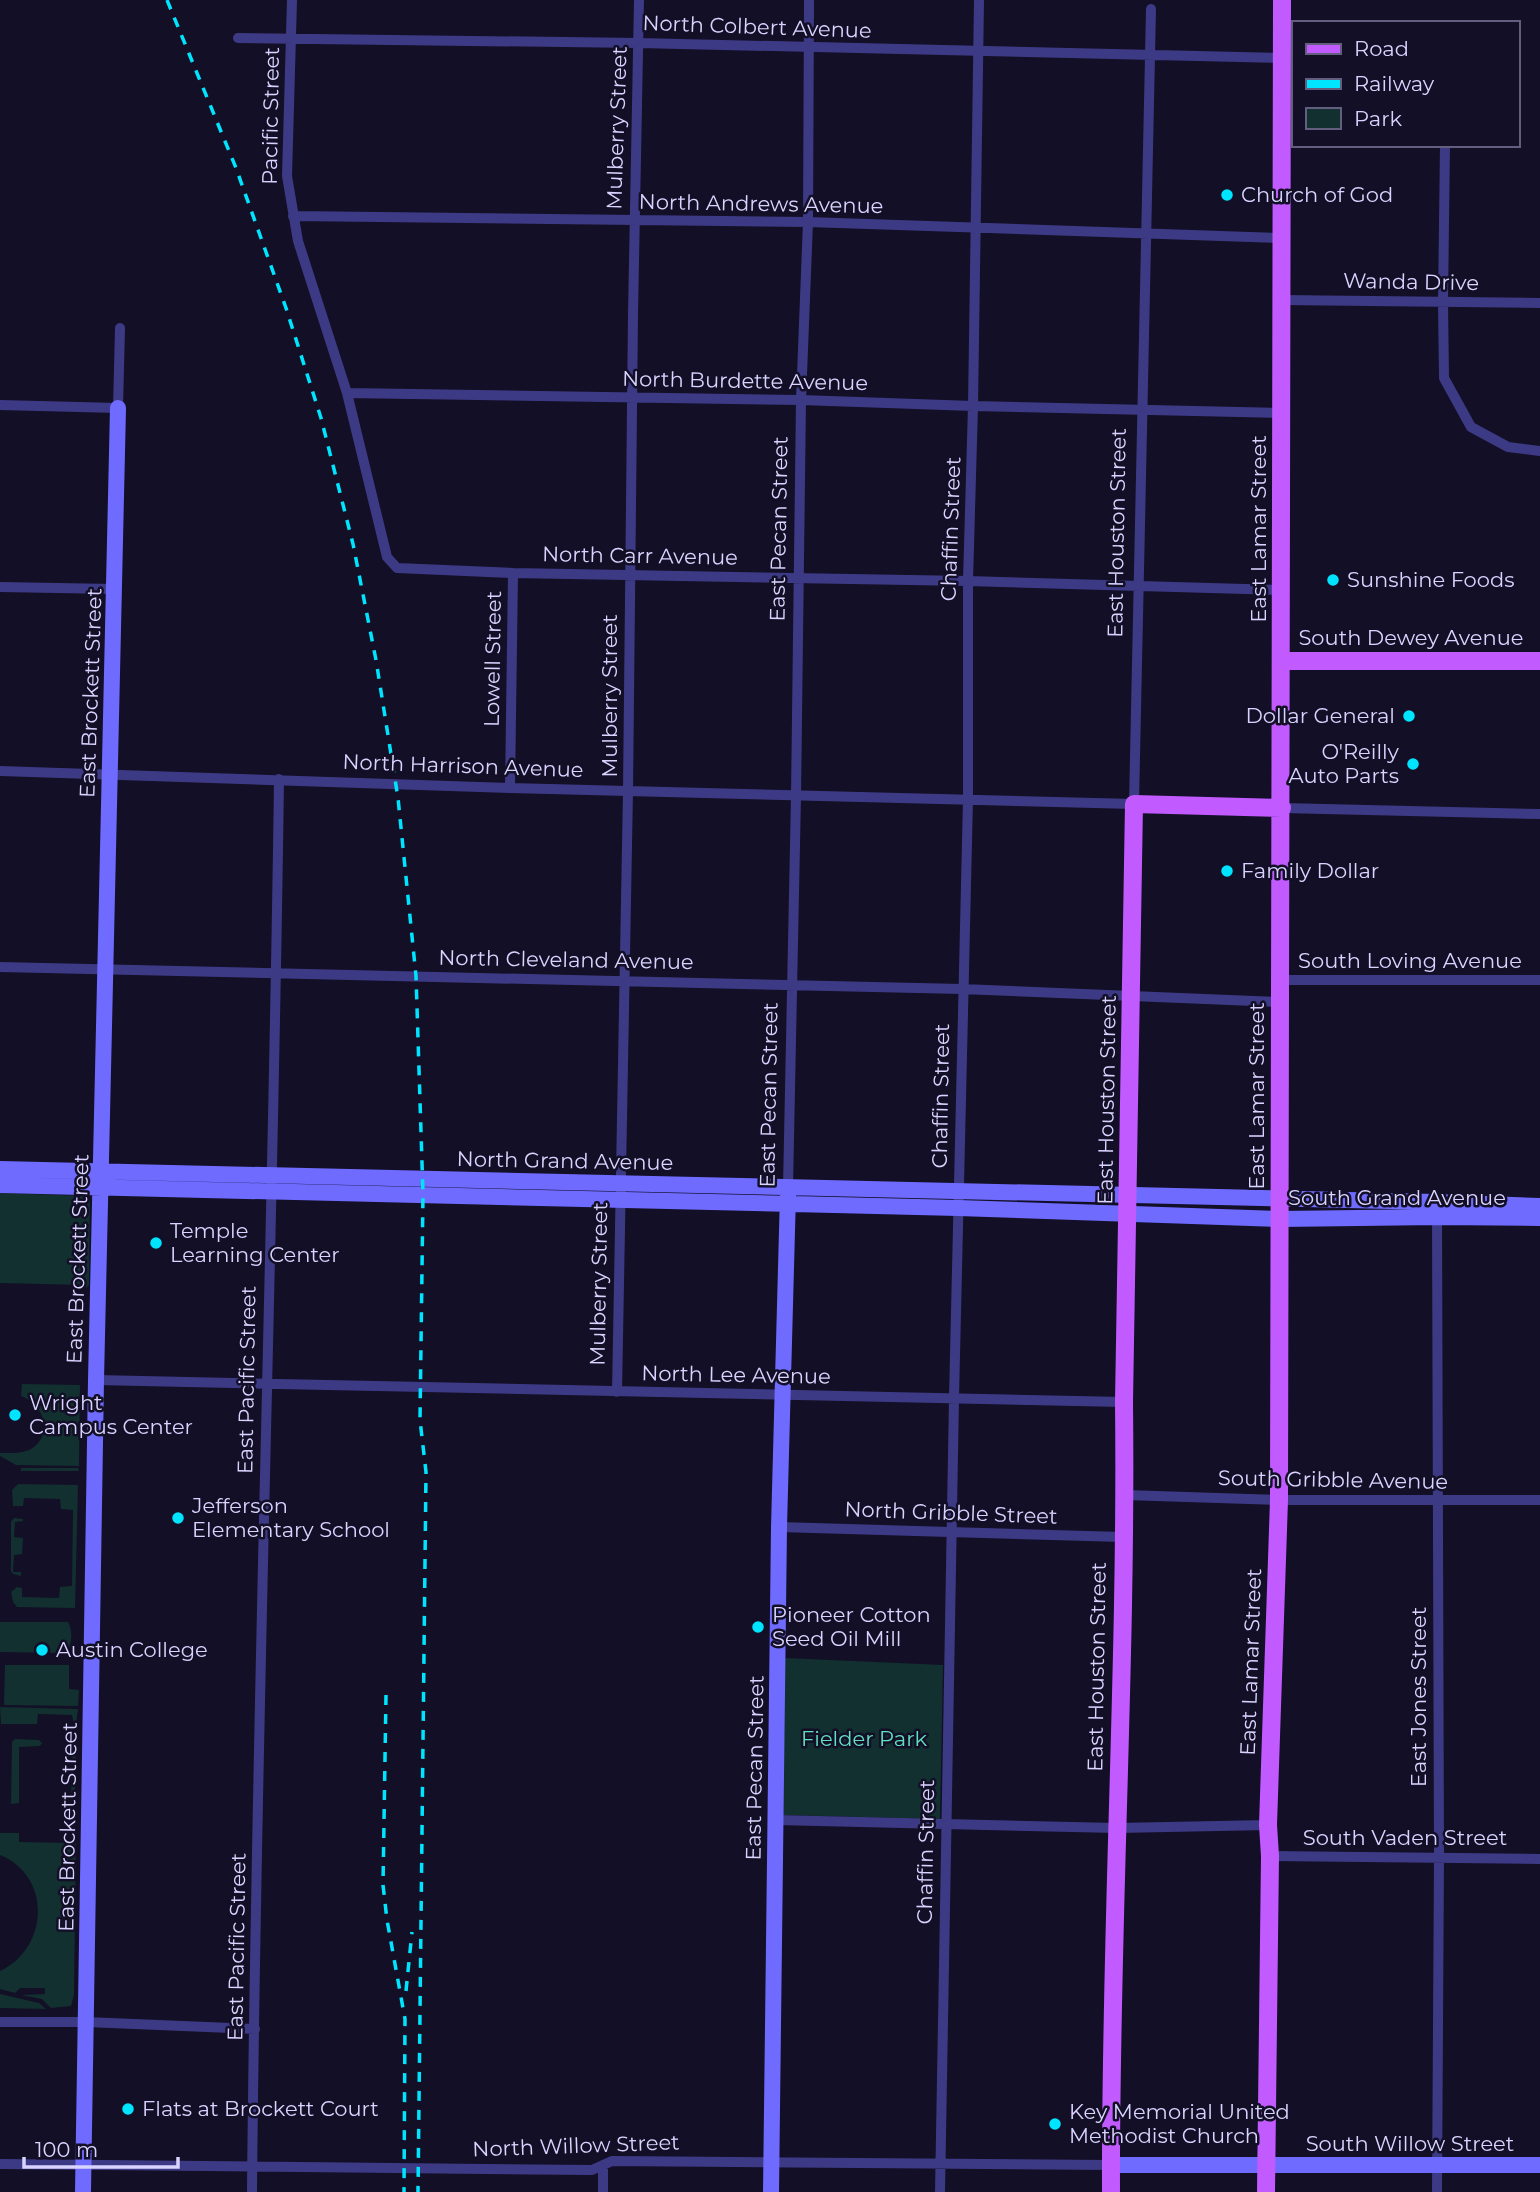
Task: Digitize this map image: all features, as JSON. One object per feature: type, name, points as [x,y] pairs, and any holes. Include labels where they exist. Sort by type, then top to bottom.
[{"type":"main road","name":"East Lamar Street","points":[[1266,2192],[1270,1856],[1268,1825],[1279,1500],[1282,0]]},
{"type":"main road","name":"South Dewey Avenue","points":[[1282,661],[1540,661]]},
{"type":"main road","points":[[1241,807],[1268,794],[1275,783],[1282,759]]},
{"type":"main road","points":[[1134,804],[1282,808]]},
{"type":"main road","name":"East Houston Street","points":[[1111,2192],[1116,1828],[1125,1495],[1124,1402],[1134,804]]},
{"type":"street","name":"Pacific Street","points":[[292,0],[287,176],[293,216],[298,241],[347,393],[387,557],[392,565]]},
{"type":"street","name":"Mulberry Street","points":[[617,1392],[639,0]]},
{"type":"street","name":"East Pecan Street","points":[[771,2192],[779,1527],[793,985],[801,400],[808,222],[809,0]]},
{"type":"street","name":"Chaffin Street","points":[[940,2192],[945,1824],[968,799],[968,581],[974,406],[979,0]]},
{"type":"street","name":"East Houston Street","points":[[1134,804],[1151,9]]},
{"type":"street","name":"North Colbert Avenue","points":[[238,37],[1282,58]]},
{"type":"street","points":[[1445,147],[1444,379],[1471,427],[1508,447],[1540,451]]},
{"type":"street","name":"North Andrews Avenue","points":[[293,216],[808,222],[1281,238]]},
{"type":"street","name":"Wanda Drive","points":[[1281,300],[1540,303]]},
{"type":"street","name":"East Brockett Street","points":[[83,2192],[96,1380],[120,328]]},
{"type":"street","name":"North Burdette Avenue","points":[[347,393],[801,400],[1281,413]]},
{"type":"street","points":[[0,405],[118,408]]},
{"type":"street","name":"North Carr Avenue","points":[[392,565],[405,570],[1281,590]]},
{"type":"street","name":"Lowell Street","points":[[510,788],[513,573]]},
{"type":"street","points":[[0,587],[114,589]]},
{"type":"street","name":"North Harrison Avenue","points":[[0,771],[510,788],[1134,804]]},
{"type":"street","name":"East Pacific Street","points":[[252,2192],[279,779]]},
{"type":"street","points":[[1282,808],[1540,814]]},
{"type":"street","name":"North Cleveland Avenue","points":[[0,967],[962,989],[1281,1002]]},
{"type":"street","name":"South Loving Avenue","points":[[1281,980],[1540,980]]},
{"type":"street","name":"North Grand Avenue","points":[[0,1169],[101,1180]]},
{"type":"street","name":"North Grand Avenue","points":[[0,1185],[101,1180],[1129,1204]]},
{"type":"street","points":[[1315,1199],[1315,1219]]},
{"type":"street","name":"South Grand Avenue","points":[[1129,1204],[1315,1199],[1540,1218]]},
{"type":"street","name":"South Grand Avenue","points":[[1129,1204],[1280,1219],[1315,1219],[1437,1209],[1540,1206]]},
{"type":"street","name":"East Jones Street","points":[[1437,1209],[1437,2192]]},
{"type":"street","name":"North Lee Avenue","points":[[96,1380],[1124,1402]]},
{"type":"street","name":"South Gribble Avenue","points":[[1125,1495],[1279,1500],[1540,1500]]},
{"type":"street","name":"North Gribble Street","points":[[779,1527],[1123,1537]]},
{"type":"street","points":[[776,1820],[1116,1828],[1268,1825]]},
{"type":"street","name":"South Vaden Street","points":[[1270,1856],[1540,1858]]},
{"type":"street","points":[[0,2022],[86,2022],[255,2029]]},
{"type":"street","name":"North Willow Street","points":[[0,2164],[592,2170],[612,2161],[1111,2165]]},
{"type":"street","points":[[603,2165],[603,2192]]},
{"type":"street","name":"South Willow Street","points":[[1111,2165],[1540,2165]]},
{"type":"green space","points":[[0,1193],[87,1196],[90,1200],[89,1285],[86,1288],[84,1285],[0,1283]]},
{"type":"green space","points":[[22,1384],[80,1385],[79,1466],[16,1465],[0,1456],[0,1453],[29,1450],[42,1437],[44,1429],[41,1413],[29,1400],[21,1396]]},
{"type":"green space","points":[[21,1468],[78,1468],[79,1471],[21,1471]]},
{"type":"green space","points":[[18,1484],[78,1485],[75,1608],[17,1607],[13,1602],[11,1592],[17,1587],[22,1588],[22,1597],[59,1598],[60,1587],[72,1586],[73,1510],[61,1509],[60,1499],[24,1498],[23,1506],[13,1506],[12,1490]]},
{"type":"green space","points":[[14,1518],[23,1519],[15,1522],[14,1537],[23,1538],[22,1554],[14,1555],[13,1572],[21,1572],[21,1576],[13,1574],[11,1571],[11,1522]]},
{"type":"green space","points":[[0,1622],[68,1622],[71,1633],[69,1650],[67,1653],[0,1652]]},
{"type":"green space","name":"Fielder Park","points":[[785,1658],[943,1665],[940,1819],[783,1815]]},
{"type":"green space","points":[[5,1665],[69,1665],[69,1689],[79,1690],[78,1706],[4,1705]]},
{"type":"green space","points":[[0,1707],[78,1709],[76,1724],[72,1715],[38,1714],[37,1724],[1,1724]]},
{"type":"green space","points":[[15,1739],[39,1740],[42,1743],[40,1746],[19,1747],[19,1803],[11,1804],[12,1742]]},
{"type":"green space","points":[[76,1739],[74,1822],[71,1820],[72,1742]]},
{"type":"green space","points":[[76,1831],[74,1995],[71,2006],[51,2008],[42,1999],[21,1995],[45,1994],[45,1988],[20,1988],[15,1993],[0,1989],[0,1971],[16,1960],[28,1946],[35,1930],[38,1912],[36,1895],[29,1879],[17,1865],[0,1855],[0,1833],[19,1833],[19,1842],[70,1843],[72,1833]]},
{"type":"green space","points":[[0,1994],[39,2003],[46,2009],[0,2008]]},
{"type":"railway","points":[[167,0],[236,168],[286,308],[321,418],[353,544],[376,660],[398,798],[416,976],[423,1194],[420,1420],[426,1472],[418,2192]]},
{"type":"railway","points":[[386,1695],[383,1885],[405,2019],[404,2192]]},
{"type":"railway","points":[[406,1991],[412,1932]]},
{"type":"place","name":"Church of God","points":[[1227,195]]},
{"type":"place","name":"Sunshine Foods","points":[[1333,580]]},
{"type":"place","name":"Dollar General","points":[[1409,716]]},
{"type":"place","name":"O'Reilly Auto Parts","points":[[1413,764]]},
{"type":"place","name":"Family Dollar","points":[[1227,871]]},
{"type":"place","name":"Temple Learning Center","points":[[156,1243]]},
{"type":"place","name":"Wright Campus Center","points":[[15,1415]]},
{"type":"place","name":"Jefferson Elementary School","points":[[178,1518]]},
{"type":"place","name":"Pioneer Cotton Seed Oil Mill","points":[[758,1627]]},
{"type":"place","name":"Austin College","points":[[42,1650]]},
{"type":"place","name":"Flats at Brockett Court","points":[[128,2109]]},
{"type":"place","name":"Key Memorial United Methodist Church","points":[[1055,2124]]}]
